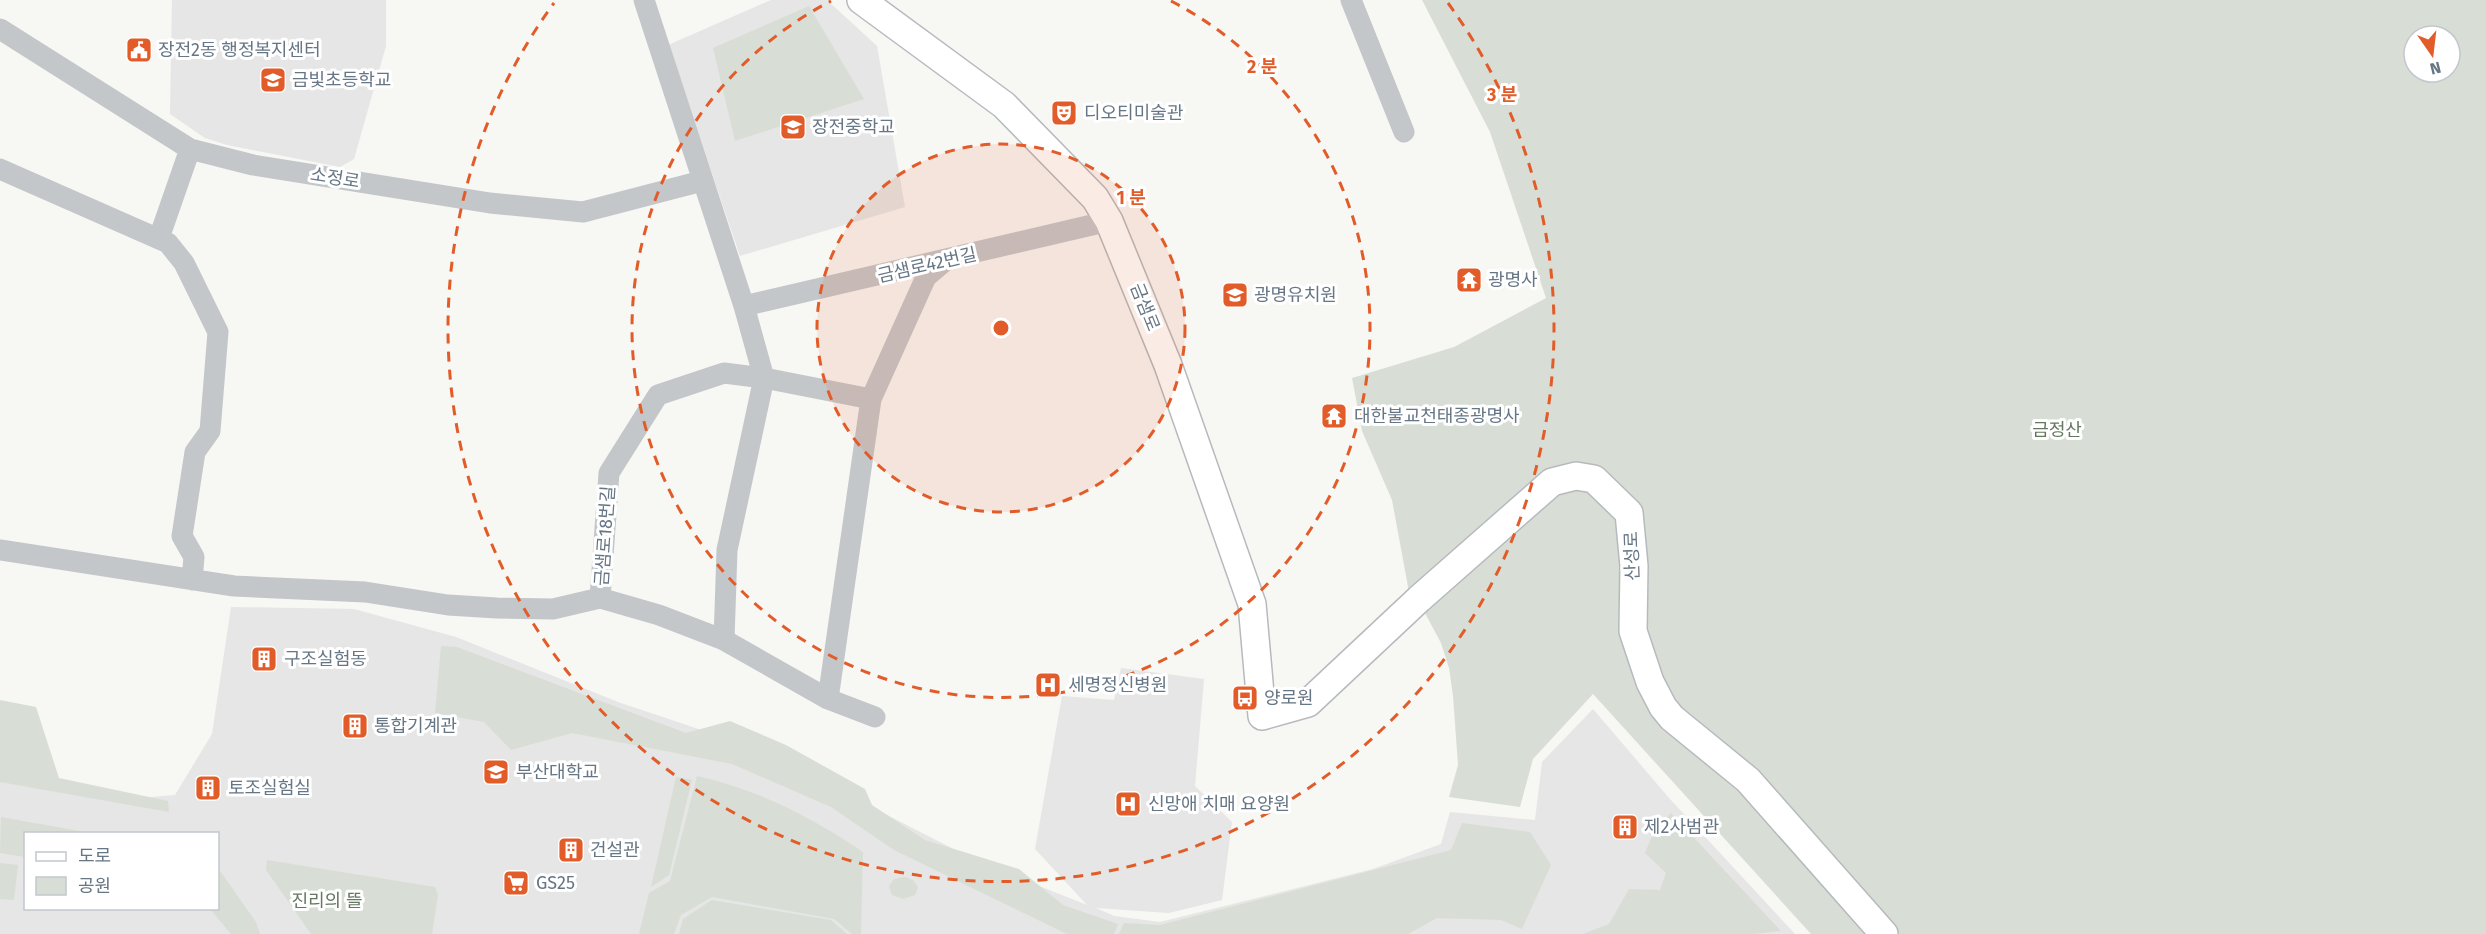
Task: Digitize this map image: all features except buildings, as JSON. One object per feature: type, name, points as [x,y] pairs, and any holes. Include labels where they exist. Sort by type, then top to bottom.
[{"type":"main road","name":"금샘로","points":[[861,0],[1004,105],[1095,198],[1109,221],[1168,365],[1252,604],[1262,716]]},
{"type":"main road","name":"산성로","points":[[1262,716],[1308,703],[1419,599],[1552,482],[1576,476],[1594,479],[1625,508],[1630,517],[1634,566],[1633,631],[1645,670],[1663,707],[1672,718],[1748,780],[1884,934]]},
{"type":"street","points":[[644,0],[744,306],[764,378],[728,550],[724,640]]},
{"type":"street","points":[[1351,0],[1404,132]]},
{"type":"street","name":"소정로","points":[[0,29],[190,149],[253,165],[490,203],[583,212],[702,181]]},
{"type":"street","points":[[159,238],[190,149]]},
{"type":"street","points":[[0,169],[168,243],[184,263],[218,332],[210,431],[195,452],[182,536],[194,557],[192,580]]},
{"type":"street","name":"금샘로42번길","points":[[744,306],[1109,221]]},
{"type":"street","points":[[828,699],[871,399],[926,277],[945,261]]},
{"type":"street","name":"금샘로18번길","points":[[871,399],[764,378],[724,373],[658,395],[609,473],[600,598],[659,615],[724,640],[828,699],[875,717]]},
{"type":"street","points":[[0,550],[234,586],[365,591],[448,605],[554,609],[600,598]]},
{"type":"shaded area","name":"금빛초등학교","points":[[172,0],[386,0],[386,46],[354,159],[340,167],[227,145],[205,138],[170,114]]},
{"type":"shaded area","name":"장전중학교","points":[[771,0],[827,0],[877,46],[905,207],[740,256],[668,45]]},
{"type":"shaded area","name":"부산대학교","points":[[231,607],[354,609],[456,637],[618,702],[758,749],[979,862],[1087,905],[1035,849],[1062,696],[1114,700],[1121,668],[1204,679],[1195,786],[1232,822],[1222,900],[1169,913],[1096,908],[1114,916],[1160,922],[1373,869],[1441,844],[1450,812],[1535,820],[1542,762],[1593,709],[1669,798],[1795,934],[0,934],[0,705],[51,781],[128,799],[175,795],[212,734]]},
{"type":"green space","name":"금정산","points":[[1422,0],[2486,0],[2486,934],[1890,934],[1672,711],[1636,630],[1635,511],[1581,471],[1409,592],[1392,500],[1362,431],[1352,378],[1454,347],[1546,298],[1490,132]]},
{"type":"green space","points":[[809,6],[864,99],[735,141],[713,48]]},
{"type":"green space","points":[[1558,483],[1589,483],[1624,516],[1643,680],[1749,785],[1879,934],[1811,934],[1593,694],[1533,759],[1520,807],[1449,797],[1458,765],[1453,696],[1449,668],[1441,643],[1426,615],[1424,600]]},
{"type":"green space","points":[[441,646],[457,647],[686,733],[730,721],[786,745],[865,789],[872,805],[925,840],[1019,869],[1063,905],[1118,924],[1114,934],[1067,934],[894,850],[831,807],[732,764],[572,733],[511,750],[484,722],[435,713]]},
{"type":"green space","points":[[0,700],[36,707],[59,778],[168,801],[169,812],[0,782]]},
{"type":"green space","points":[[697,776],[741,789],[784,806],[863,852],[861,934],[852,934],[834,919],[712,897],[681,915],[674,934],[639,934],[649,893],[670,881]]},
{"type":"green space","points":[[676,777],[692,780],[669,875],[651,887]]},
{"type":"green space","points":[[1671,813],[1781,931],[1754,934],[1583,934],[1609,924],[1629,889],[1660,890],[1666,873],[1645,853],[1654,831]]},
{"type":"green space","points":[[1,817],[84,832],[24,832],[24,857],[0,853]]},
{"type":"green space","points":[[1462,823],[1530,832],[1551,865],[1522,929],[1501,920],[1437,918],[1408,934],[1119,934],[1124,923],[1160,925],[1451,850]]},
{"type":"green space","name":"진리의 뜰","points":[[267,860],[435,887],[438,895],[432,934],[311,934],[266,870]]},
{"type":"green space","points":[[0,863],[18,865],[14,900],[0,899]]},
{"type":"green space","points":[[219,869],[256,922],[260,934],[231,934],[211,910],[219,910]]},
{"type":"green space","points":[[905,877],[913,880],[918,887],[915,895],[903,899],[892,895],[889,886],[894,879]]},
{"type":"green space","points":[[712,900],[831,920],[847,934],[679,934],[683,919]]},
{"type":"place","name":"장전2동 행정복지센터","points":[[139,50]]},
{"type":"place","name":"금빛초등학교","points":[[273,80]]},
{"type":"place","name":"디오티미술관","points":[[1064,113]]},
{"type":"place","name":"장전중학교","points":[[793,127]]},
{"type":"place","name":"광명사","points":[[1469,280]]},
{"type":"place","name":"광명유치원","points":[[1235,295]]},
{"type":"place","name":"대한불교천태종광명사","points":[[1334,416]]},
{"type":"place","name":"구조실험동","points":[[264,659]]},
{"type":"place","name":"세명정신병원","points":[[1048,685]]},
{"type":"place","name":"양로원","points":[[1245,698]]},
{"type":"place","name":"통합기계관","points":[[355,726]]},
{"type":"place","name":"부산대학교","points":[[496,772]]},
{"type":"place","name":"토조실험실","points":[[208,788]]},
{"type":"place","name":"신망애 치매 요양원","points":[[1128,804]]},
{"type":"place","name":"제2사범관","points":[[1625,827]]},
{"type":"place","name":"건설관","points":[[571,850]]},
{"type":"place","name":"GS25","points":[[516,883]]}]
